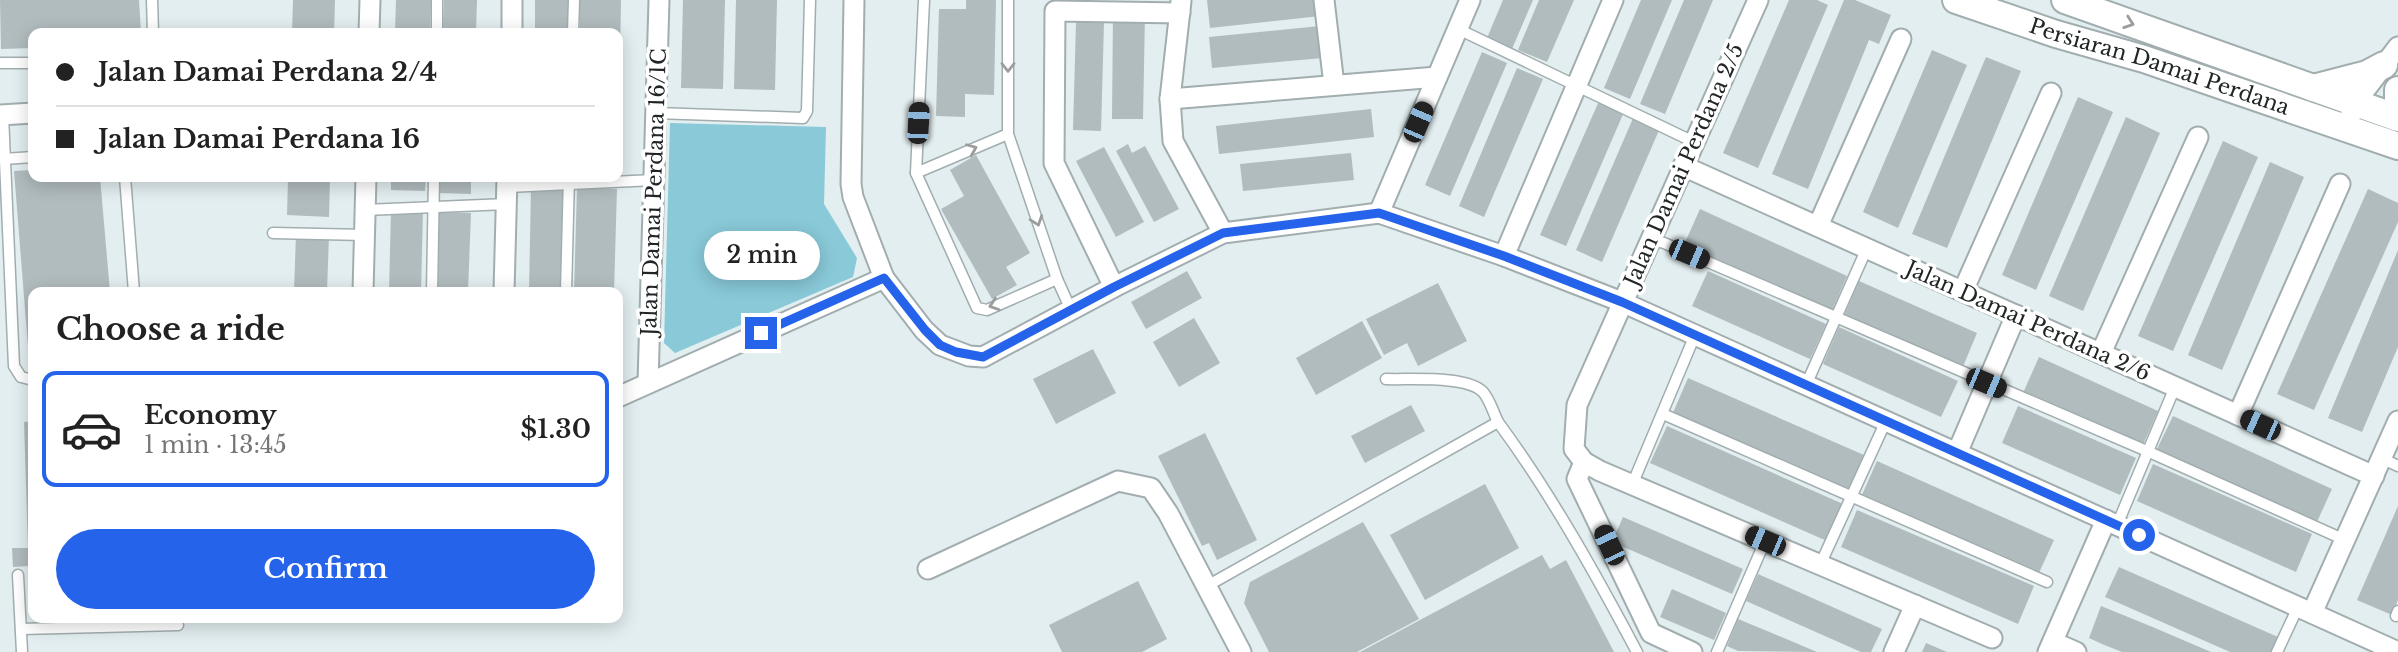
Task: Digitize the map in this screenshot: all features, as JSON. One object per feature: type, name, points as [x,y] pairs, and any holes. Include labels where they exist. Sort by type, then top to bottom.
[{"type":"main road","name":"Persiaran Damai Perdana","points":[[1956,0],[2056,34],[2144,59],[2398,146]]},
{"type":"main road","name":"Persiaran Damai Perdana","points":[[2065,0],[2382,110]]},
{"type":"main road","points":[[2313,88],[2367,74],[2393,64]]},
{"type":"main road","points":[[2382,110],[2398,90]]},
{"type":"main road","name":"Persiaran Damai Perdana","points":[[2320,120],[2358,148],[2398,162]]},
{"type":"street","points":[[369,28],[370,0]]},
{"type":"street","points":[[512,0],[512,28]]},
{"type":"street","name":"Jalan Damai Perdana 16/1C","points":[[648,383],[659,0]]},
{"type":"street","points":[[854,0],[851,184],[856,209],[884,278],[925,330],[940,345],[956,352],[983,357],[1223,233],[1379,213],[1504,256],[1622,302],[2398,652]]},
{"type":"street","points":[[1324,0],[1334,85]]},
{"type":"street","points":[[1379,213],[1470,0]]},
{"type":"street","points":[[1504,256],[1613,0]]},
{"type":"street","name":"Jalan Damai Perdana 2/5","points":[[1692,652],[1651,634],[1577,479],[1577,405],[1758,0]]},
{"type":"street","points":[[1114,287],[1054,163],[1053,6],[1181,6],[1170,99],[1173,141],[1223,233]]},
{"type":"street","points":[[1818,226],[1901,39]]},
{"type":"street","points":[[2356,132],[2382,110],[2393,64]]},
{"type":"street","points":[[1170,99],[1437,77]]},
{"type":"street","points":[[1963,292],[2051,93]]},
{"type":"street","points":[[1,115],[28,113]]},
{"type":"street","points":[[2101,353],[2198,137]]},
{"type":"street","name":"Jalan Damai Perdana 2/6","points":[[1683,166],[2238,415],[2384,467]]},
{"type":"street","points":[[363,287],[366,182]]},
{"type":"street","points":[[2238,415],[2340,184]]},
{"type":"street","points":[[504,287],[507,189]]},
{"type":"street","points":[[623,395],[884,278]]},
{"type":"street","points":[[1957,453],[2016,315]]},
{"type":"street","points":[[2305,610],[2384,467],[2398,421]]},
{"type":"street","points":[[1579,456],[1632,485],[1992,638]]},
{"type":"street","points":[[928,569],[1118,481],[1151,488],[1168,513],[1241,652]]},
{"type":"street","points":[[2076,652],[2051,647],[2111,523]]},
{"type":"street","points":[[1894,652],[1915,605]]},
{"type":"lane","points":[[152,0],[153,28]]},
{"type":"lane","points":[[437,0],[437,28]]},
{"type":"lane","points":[[573,0],[573,28]]},
{"type":"lane","points":[[656,113],[803,118],[807,111],[810,0]]},
{"type":"lane","points":[[924,0],[916,173],[977,307],[987,310],[1057,279]]},
{"type":"lane","points":[[1008,0],[1008,134],[1057,279],[1071,310]]},
{"type":"lane","points":[[1458,29],[1694,142]]},
{"type":"lane","points":[[0,63],[28,63]]},
{"type":"lane","points":[[1,115],[14,366],[21,377],[28,379]]},
{"type":"lane","points":[[916,173],[1008,134]]},
{"type":"lane","points":[[4,159],[28,157]]},
{"type":"lane","points":[[623,180],[654,180]]},
{"type":"lane","points":[[125,182],[134,287]]},
{"type":"lane","points":[[432,287],[434,182]]},
{"type":"lane","points":[[365,210],[434,208],[507,189],[555,182]]},
{"type":"lane","points":[[566,287],[569,182]]},
{"type":"lane","points":[[273,233],[365,235]]},
{"type":"lane","points":[[1650,239],[2147,451],[2345,540]]},
{"type":"lane","points":[[1806,385],[1867,248]]},
{"type":"lane","points":[[1632,485],[1695,335]]},
{"type":"lane","points":[[1386,379],[1456,381],[1482,391],[1498,422],[1520,452],[1597,575],[1637,652]]},
{"type":"lane","points":[[2111,523],[2175,387]]},
{"type":"lane","points":[[1663,414],[2046,582]]},
{"type":"lane","points":[[1820,565],[1886,421]]},
{"type":"lane","points":[[1207,586],[1498,422]]},
{"type":"lane","points":[[1717,652],[1765,541]]},
{"type":"lane","points":[[18,575],[22,652]]},
{"type":"lane","points":[[2277,652],[2305,610]]},
{"type":"lane","points":[[21,629],[178,625]]},
{"type":"shaded area","points":[[670,123],[826,127],[824,204],[857,258],[853,277],[675,353],[664,343]]},
{"type":"building","points":[[0,0],[139,0],[141,28],[28,28],[28,48],[1,49]]},
{"type":"building","points":[[293,0],[335,0],[334,28],[292,28]]},
{"type":"building","points":[[396,0],[431,0],[430,28],[395,28]]},
{"type":"building","points":[[444,0],[477,0],[476,28],[443,28]]},
{"type":"building","points":[[535,0],[569,0],[568,28],[535,28]]},
{"type":"building","points":[[580,0],[621,0],[621,28],[580,28]]},
{"type":"building","points":[[683,0],[725,0],[723,89],[681,88]]},
{"type":"building","points":[[736,0],[777,0],[775,90],[734,89]]},
{"type":"building","points":[[966,0],[996,0],[994,95],[965,94],[965,117],[936,116],[939,9],[966,9]]},
{"type":"building","points":[[1207,0],[1318,0],[1320,16],[1210,28]]},
{"type":"building","points":[[1503,0],[1533,0],[1512,49],[1487,38]]},
{"type":"building","points":[[1539,0],[1574,0],[1547,62],[1518,50]]},
{"type":"building","points":[[1641,0],[1672,0],[1630,99],[1604,88]]},
{"type":"building","points":[[1684,0],[1713,0],[1665,114],[1640,104]]},
{"type":"building","points":[[1789,0],[1817,0],[1828,5],[1758,168],[1723,153]]},
{"type":"building","points":[[1844,0],[1855,0],[1891,15],[1879,44],[1869,40],[1808,189],[1772,174]]},
{"type":"building","points":[[1113,13],[1145,13],[1143,119],[1112,119]]},
{"type":"building","points":[[1076,22],[1104,23],[1101,131],[1073,130]]},
{"type":"building","points":[[1320,26],[1323,58],[1212,68],[1209,37]]},
{"type":"building","points":[[1932,50],[1967,65],[1898,228],[1863,212]]},
{"type":"building","points":[[1482,52],[1507,63],[1450,196],[1425,185]]},
{"type":"building","points":[[1986,57],[2021,71],[1947,248],[1912,234]]},
{"type":"building","points":[[1517,68],[1543,79],[1484,217],[1459,206]]},
{"type":"building","points":[[2078,97],[2113,112],[2036,290],[2002,275]]},
{"type":"building","points":[[1599,101],[1624,112],[1566,246],[1540,235]]},
{"type":"building","points":[[1371,109],[1374,137],[1219,154],[1216,126]]},
{"type":"building","points":[[1634,116],[1660,128],[1602,262],[1576,250]]},
{"type":"building","points":[[2126,117],[2160,133],[2083,311],[2049,296]]},
{"type":"building","points":[[2223,141],[2258,157],[2173,351],[2138,336]]},
{"type":"building","points":[[1128,144],[1132,153],[1145,146],[1179,209],[1154,222],[1116,151]]},
{"type":"building","points":[[1104,147],[1144,222],[1116,237],[1076,161]]},
{"type":"building","points":[[1351,153],[1354,180],[1243,191],[1240,164]]},
{"type":"building","points":[[976,155],[1030,253],[1006,267],[1017,285],[992,299],[941,209],[964,196],[950,170]]},
{"type":"building","points":[[2270,162],[2304,177],[2222,370],[2188,355]]},
{"type":"building","points":[[28,170],[28,182],[100,182],[110,287],[28,287],[28,347],[14,171]]},
{"type":"building","points":[[288,182],[330,182],[329,217],[287,215]]},
{"type":"building","points":[[391,182],[426,182],[425,191],[391,190]]},
{"type":"building","points":[[438,182],[471,182],[471,194],[438,193]]},
{"type":"building","points":[[531,187],[564,188],[562,287],[529,287]]},
{"type":"building","points":[[577,188],[617,189],[614,287],[574,287]]},
{"type":"building","points":[[2368,189],[2398,203],[2398,222],[2314,410],[2277,394]]},
{"type":"building","points":[[1700,209],[1847,276],[1831,313],[1683,247]]},
{"type":"building","points":[[391,211],[423,211],[421,287],[389,287]]},
{"type":"building","points":[[437,212],[471,213],[468,287],[435,287]]},
{"type":"building","points":[[296,234],[329,235],[327,287],[294,287]]},
{"type":"building","points":[[2398,250],[2398,347],[2362,432],[2328,418]]},
{"type":"building","points":[[1187,271],[1202,298],[1146,329],[1131,302]]},
{"type":"building","points":[[1708,271],[1826,324],[1810,359],[1692,306]]},
{"type":"building","points":[[1859,281],[1977,333],[1962,369],[1844,316]]},
{"type":"building","points":[[1438,283],[1467,341],[1418,366],[1407,343],[1384,355],[1366,319]]},
{"type":"building","points":[[1194,318],[1220,363],[1179,387],[1153,342]]},
{"type":"building","points":[[1362,321],[1382,358],[1316,395],[1296,358]]},
{"type":"building","points":[[1839,327],[1958,381],[1941,417],[1823,364]]},
{"type":"building","points":[[1093,349],[1116,393],[1056,424],[1033,379]]},
{"type":"building","points":[[2039,357],[2158,411],[2142,447],[2023,393]]},
{"type":"building","points":[[1688,378],[1864,455],[1848,492],[1672,415]]},
{"type":"building","points":[[1411,405],[1425,431],[1365,463],[1351,436]]},
{"type":"building","points":[[2018,406],[2136,458],[2120,495],[2002,443]]},
{"type":"building","points":[[2173,416],[2332,489],[2316,524],[2156,451]]},
{"type":"building","points":[[24,422],[28,422],[28,548]]},
{"type":"building","points":[[1667,426],[1843,504],[1827,541],[1650,463]]},
{"type":"building","points":[[1205,433],[1257,540],[1217,560],[1209,543],[1202,546],[1158,456]]},
{"type":"building","points":[[1877,461],[2054,540],[2038,575],[1861,497]]},
{"type":"building","points":[[2153,464],[2312,534],[2296,572],[2137,501]]},
{"type":"building","points":[[1485,484],[1519,548],[1425,600],[1390,535]]},
{"type":"building","points":[[2398,506],[2398,600],[2392,615],[2357,600]]},
{"type":"building","points":[[1857,510],[2034,586],[2018,624],[1841,547]]},
{"type":"building","points":[[1623,517],[1743,569],[1732,594],[1612,542]]},
{"type":"building","points":[[1363,522],[1419,619],[1357,652],[1269,652],[1244,603],[1250,582]]},
{"type":"building","points":[[12,548],[28,548],[28,566],[13,567]]},
{"type":"building","points":[[1542,555],[1550,569],[1566,560],[1614,652],[1360,652]]},
{"type":"building","points":[[2119,567],[2278,637],[2272,652],[2230,652],[2105,597]]},
{"type":"building","points":[[1758,574],[1882,629],[1871,652],[1861,652],[1746,601]]},
{"type":"building","points":[[1138,581],[1167,639],[1142,652],[1062,652],[1049,625]]},
{"type":"building","points":[[1672,589],[1726,613],[1714,640],[1660,617]]},
{"type":"building","points":[[2101,606],[2211,652],[2122,652],[2102,644],[2089,638]]},
{"type":"building","points":[[1738,619],[1817,652],[1738,651],[1727,646]]},
{"type":"building","points":[[1926,643],[1947,652],[1922,652]]},
{"type":"route","points":[[761,333],[884,278],[940,345],[969,356],[983,357],[1223,233],[1379,213],[1504,256],[1622,302],[2139,535]]}]
